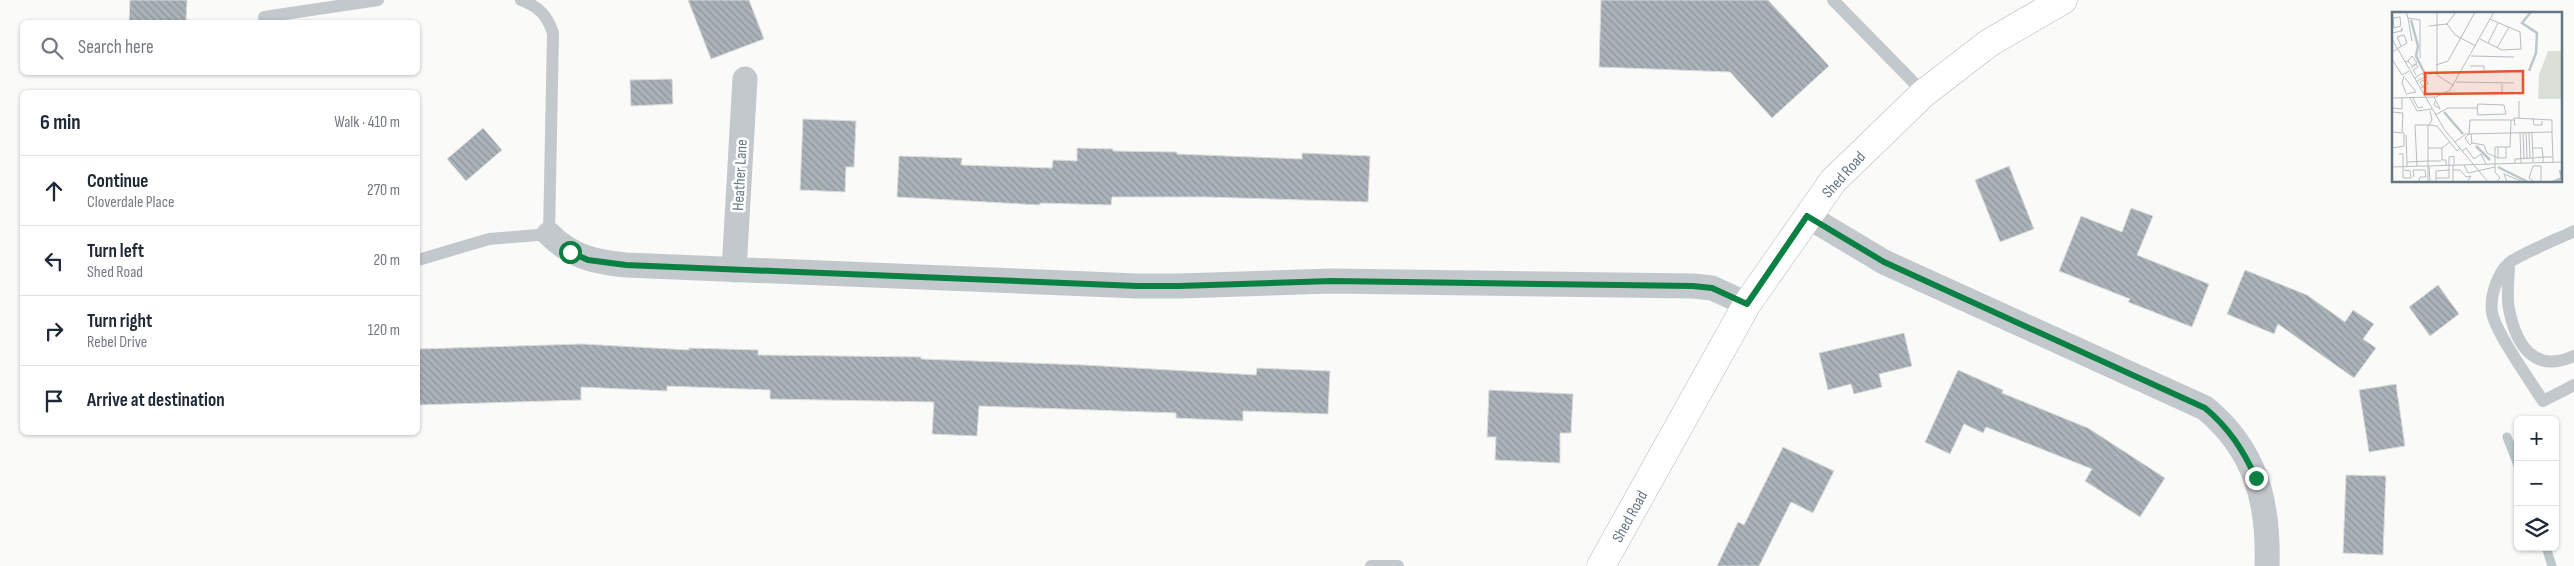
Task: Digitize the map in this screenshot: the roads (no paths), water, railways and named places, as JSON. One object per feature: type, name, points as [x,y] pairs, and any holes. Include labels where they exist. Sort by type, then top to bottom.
[{"type":"street","name":"Shed Road","points":[[1601,566],[1747,304],[1807,216],[1833,182],[1924,93],[1989,43],[2063,0]]},
{"type":"street","name":"Heather Lane","points":[[734,270],[745,79]]},
{"type":"street","points":[[1807,216],[1884,262],[2205,408],[2221,422],[2234,438],[2256,478],[2263,500],[2267,524],[2268,566]]},
{"type":"street","points":[[549,234],[570,252],[588,260],[626,265],[1179,286],[1332,281],[1693,286],[1712,288],[1747,304]]},
{"type":"lane","points":[[264,18],[378,0]]},
{"type":"lane","points":[[420,259],[489,239],[549,234],[553,33],[542,11],[521,0]]},
{"type":"lane","points":[[1833,0],[1924,93]]},
{"type":"lane","points":[[2574,231],[2509,263],[2499,278],[2493,294],[2492,313],[2509,348],[2543,401],[2574,385]]},
{"type":"lane","points":[[2509,263],[2508,308],[2513,326],[2526,352],[2536,359],[2551,362],[2574,356]]},
{"type":"lane","points":[[1372,566],[1398,566]]},
{"type":"waterway","points":[[2507,437],[2516,461]]},
{"type":"waterway","points":[[2547,551],[2552,566]]}]
